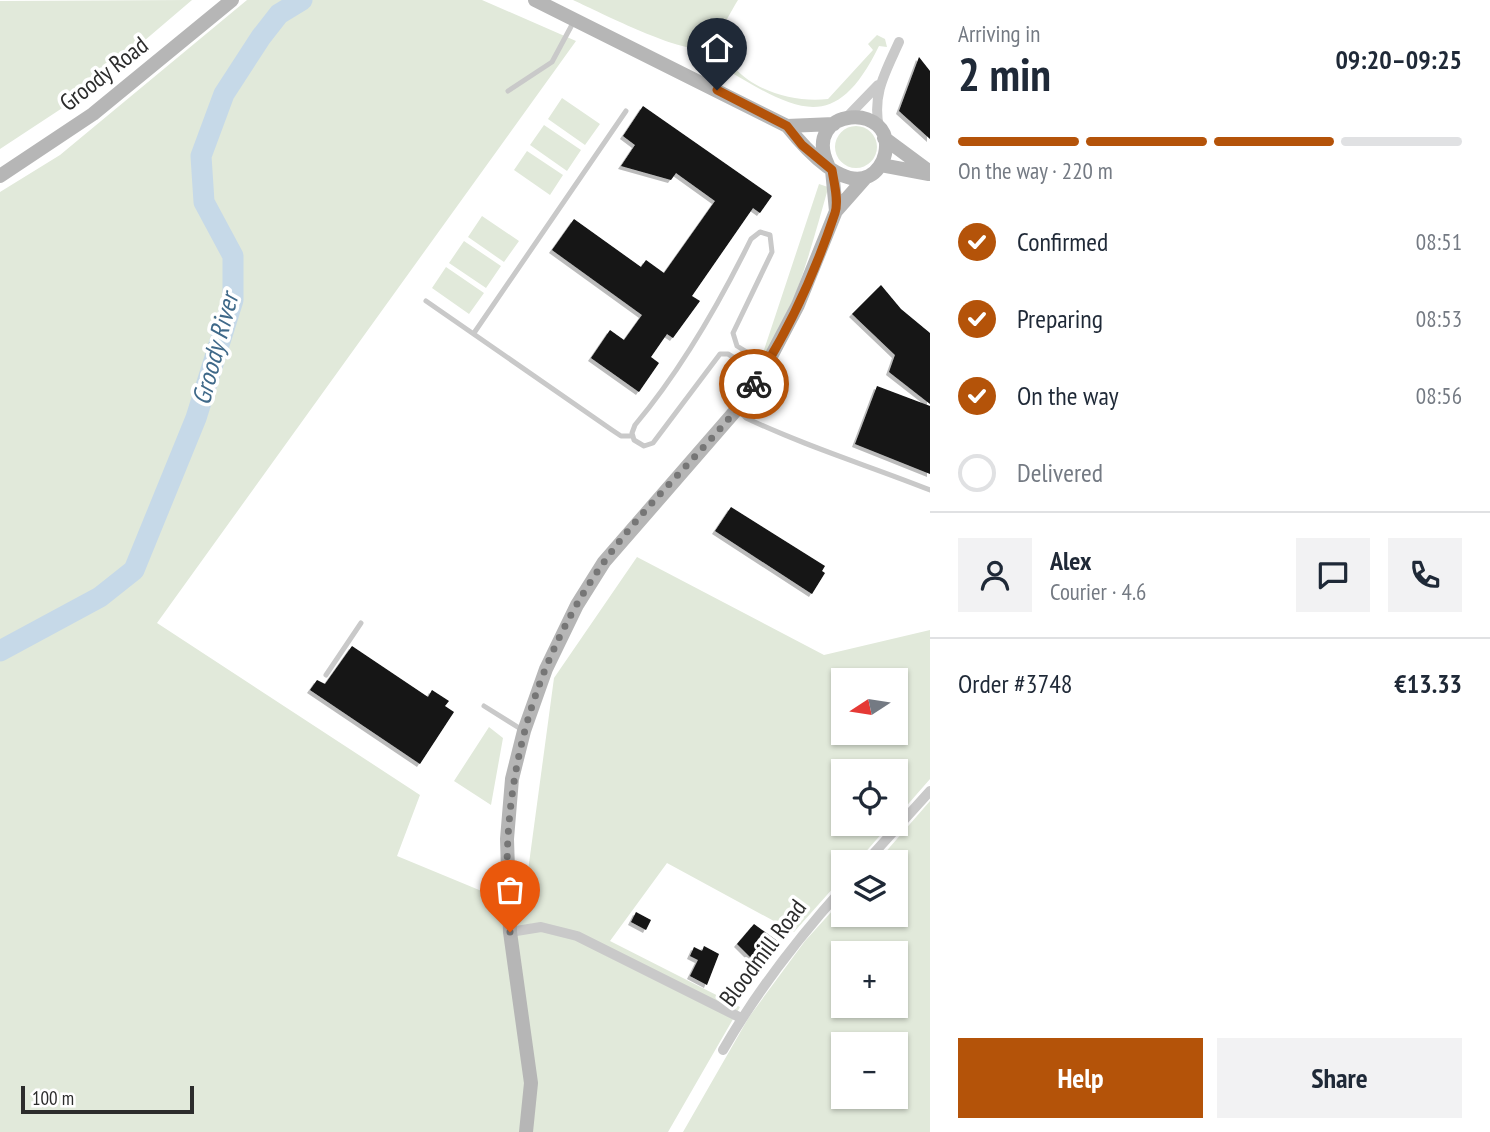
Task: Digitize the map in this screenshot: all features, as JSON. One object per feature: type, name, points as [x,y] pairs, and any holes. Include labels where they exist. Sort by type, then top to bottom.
[{"type":"street","name":"Groody Road","points":[[0,176],[93,114],[232,0]]},
{"type":"street","points":[[534,0],[787,126],[802,145],[845,178],[866,177]]},
{"type":"street","points":[[526,1132],[530,1071],[510,932],[507,839],[512,779],[524,731],[545,669],[577,605],[604,562],[737,409],[764,369],[798,305],[836,211],[866,177],[881,165],[886,153],[875,110],[878,85],[899,42]]},
{"type":"street","points":[[836,211],[830,168],[823,146],[825,136],[878,85]]},
{"type":"street","points":[[787,126],[867,118],[930,173]]},
{"type":"street","points":[[881,165],[930,173]]},
{"type":"street","points":[[877,850],[930,791]]},
{"type":"street","name":"Bloodmill Road","points":[[723,1050],[741,1018],[800,936],[831,901]]},
{"type":"street","points":[[510,932],[541,927],[577,936],[741,1018]]},
{"type":"lane","points":[[508,91],[552,62],[576,19]]},
{"type":"lane","points":[[474,333],[626,111]]},
{"type":"lane","points":[[632,436],[635,425],[717,305],[751,239],[760,232],[770,235],[772,252],[749,305],[733,333],[737,346],[764,369]]},
{"type":"lane","points":[[426,301],[611,430],[621,436],[632,436]]},
{"type":"lane","points":[[632,436],[639,445],[653,443],[720,354],[729,354],[764,369]]},
{"type":"lane","points":[[737,409],[746,418],[821,452],[868,466],[930,490]]},
{"type":"lane","points":[[326,675],[361,623]]},
{"type":"lane","points":[[484,706],[524,731]]},
{"type":"green space","points":[[192,0],[76,99],[0,149],[0,1]]},
{"type":"green space","points":[[247,0],[482,0],[576,41],[157,623],[420,795],[397,856],[523,908],[554,678],[637,557],[824,655],[930,630],[930,779],[908,804],[908,759],[831,759],[831,836],[880,836],[867,850],[831,850],[831,890],[794,932],[667,863],[610,941],[740,1007],[668,1132],[0,1132],[0,192],[60,155]]},
{"type":"green space","points":[[573,0],[738,0],[714,39],[703,47],[693,48],[660,39]]},
{"type":"green space","points":[[877,35],[885,39],[887,47],[879,46],[863,75],[846,93],[830,104],[812,107],[794,104],[773,96],[725,69],[727,62],[723,58],[732,48],[738,55],[735,68],[754,84],[790,97],[828,99],[873,50],[868,44]]},
{"type":"green space","points":[[562,98],[600,124],[585,145],[548,119]]},
{"type":"green space","points":[[544,125],[581,150],[567,171],[530,145]]},
{"type":"green space","points":[[856,126],[871,132],[877,147],[871,162],[856,168],[841,162],[835,147],[841,132]]},
{"type":"green space","points":[[527,151],[563,175],[550,195],[514,170]]},
{"type":"green space","points":[[819,184],[828,187],[801,279],[782,326],[773,343],[763,353]]},
{"type":"green space","points":[[482,216],[519,241],[504,262],[468,237]]},
{"type":"green space","points":[[464,241],[501,266],[486,288],[449,263]]},
{"type":"green space","points":[[446,267],[484,293],[469,314],[432,288]]},
{"type":"green space","points":[[489,727],[503,738],[491,805],[454,781]]},
{"type":"green space","points":[[930,801],[930,1132],[683,1132],[749,1017],[805,941],[831,912],[831,927],[908,927],[908,850],[887,850],[900,836],[908,836],[908,826]]},
{"type":"building","points":[[919,57],[930,71],[930,139],[899,111]]},
{"type":"building","points":[[643,106],[772,196],[760,213],[753,208],[692,296],[700,301],[673,338],[667,334],[651,357],[659,363],[639,392],[591,358],[610,330],[624,340],[642,315],[552,250],[574,219],[641,267],[646,260],[664,273],[715,201],[676,173],[671,180],[621,166],[635,145],[623,136]]},
{"type":"building","points":[[881,285],[901,309],[930,333],[930,404],[889,372],[895,355],[852,314]]},
{"type":"building","points":[[877,386],[930,406],[930,474],[855,444]]},
{"type":"building","points":[[731,507],[825,566],[822,571],[825,573],[812,594],[715,531]]},
{"type":"building","points":[[352,646],[428,697],[432,690],[449,701],[445,706],[454,712],[420,764],[310,690],[317,680],[325,684]]},
{"type":"building","points":[[636,912],[651,920],[646,930],[631,922]]},
{"type":"building","points":[[754,924],[780,943],[759,966],[737,944]]},
{"type":"building","points":[[704,946],[719,954],[707,985],[690,976],[698,960],[690,956],[694,947],[702,951]]},
{"type":"waterway","name":"Groody River","points":[[0,651],[100,597],[134,570],[196,418],[233,300],[233,256],[204,202],[201,156],[224,94],[279,14],[302,0]]},
{"type":"way so far","points":[[510,932],[506,863],[512,779],[524,731],[545,669],[577,605],[604,562],[737,409],[754,384]]},
{"type":"route","points":[[717,90],[787,126],[802,145],[832,170],[835,186],[836,211],[798,305],[775,352],[754,384]]}]
